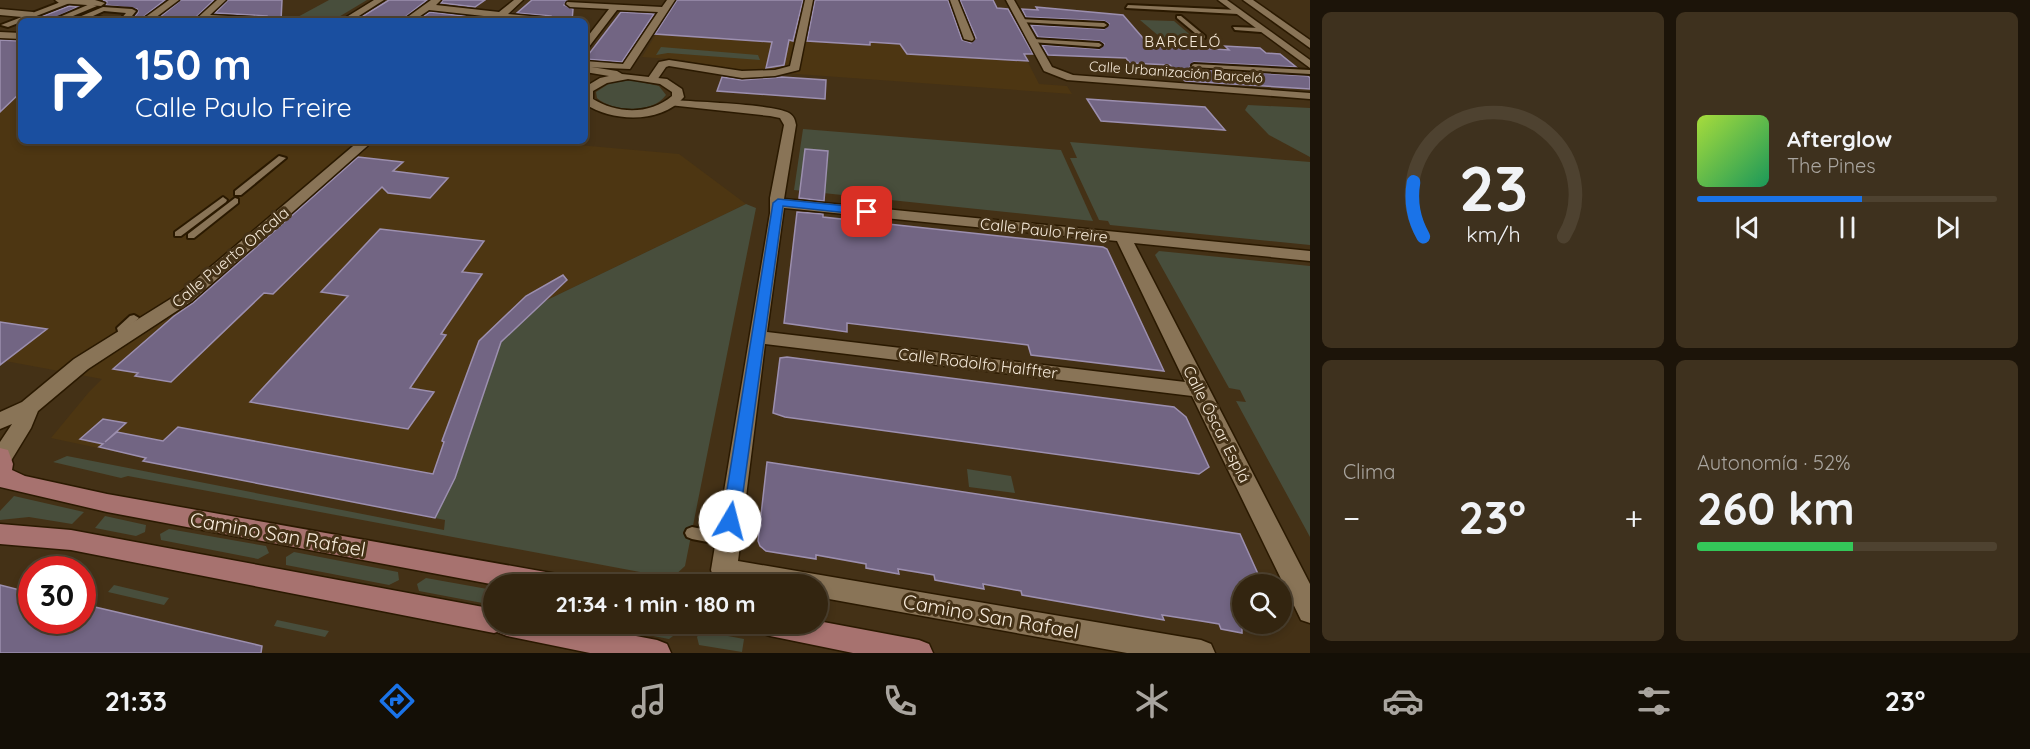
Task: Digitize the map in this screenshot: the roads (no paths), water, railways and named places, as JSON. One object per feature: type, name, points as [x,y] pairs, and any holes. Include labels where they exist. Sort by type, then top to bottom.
[{"type":"main road","points":[[0,457],[0,476]]},
{"type":"main road","name":"Camino San Rafael","points":[[0,476],[21,484],[107,503],[497,574]]},
{"type":"main road","points":[[0,534],[71,540],[483,619]]},
{"type":"main road","points":[[559,634],[657,653]]},
{"type":"main road","points":[[821,634],[919,653]]},
{"type":"street","points":[[59,0],[101,3]]},
{"type":"street","points":[[149,18],[175,0]]},
{"type":"street","points":[[200,18],[222,0]]},
{"type":"street","points":[[350,18],[380,0]]},
{"type":"street","points":[[410,18],[437,0]]},
{"type":"street","points":[[498,18],[519,0]]},
{"type":"street","points":[[588,86],[627,72],[671,0]]},
{"type":"street","points":[[653,78],[663,64],[672,63],[710,70],[763,75],[795,68],[809,0]]},
{"type":"street","points":[[954,0],[969,39]]},
{"type":"street","name":"Calle Urbanización Barceló","points":[[1010,0],[1048,69],[1071,78],[1310,96]]},
{"type":"street","points":[[1222,0],[1310,65]]},
{"type":"street","points":[[1247,0],[1310,45]]},
{"type":"street","points":[[23,18],[71,1]]},
{"type":"street","points":[[62,18],[101,3]]},
{"type":"street","points":[[427,7],[486,9],[496,18]]},
{"type":"street","points":[[506,18],[615,7],[665,10]]},
{"type":"street","points":[[588,42],[615,7]]},
{"type":"street","points":[[91,18],[83,17],[102,9],[132,11],[126,18]]},
{"type":"street","points":[[475,18],[486,9]]},
{"type":"street","points":[[0,12],[33,15]]},
{"type":"street","points":[[3,24],[18,20]]},
{"type":"street","points":[[3,24],[18,26]]},
{"type":"street","points":[[588,24],[602,25]]},
{"type":"street","points":[[0,35],[18,36]]},
{"type":"street","points":[[588,65],[653,78],[673,85],[678,91],[678,97],[673,103]]},
{"type":"street","points":[[588,69],[627,72]]},
{"type":"street","points":[[588,101],[600,108],[621,112],[656,110],[673,103],[770,112],[784,115],[789,119],[790,125],[777,198],[728,540],[726,574]]},
{"type":"street","name":"Calle Puerto Oncala","points":[[0,421],[29,407],[81,364],[186,297],[364,144]]},
{"type":"street","name":"Calle Paulo Freire","points":[[778,203],[1310,256]]},
{"type":"street","name":"Calle Óscar Esplá","points":[[1123,237],[1199,390],[1304,583],[1310,611]]},
{"type":"street","name":"Calle Rodolfo Halffter","points":[[757,337],[1199,390]]},
{"type":"street","name":"Calle Puerto Oncala","points":[[0,457],[21,428],[29,407]]},
{"type":"street","name":"Camino San Rafael","points":[[828,588],[1201,653]]},
{"type":"lane","points":[[1128,8],[1238,12]]},
{"type":"lane","points":[[1179,17],[1203,37]]},
{"type":"lane","points":[[1021,20],[1104,25]]},
{"type":"lane","points":[[1235,28],[1261,30]]},
{"type":"lane","points":[[1033,41],[1099,45]]},
{"type":"lane","points":[[1194,66],[1310,72]]},
{"type":"lane","points":[[191,236],[282,158]]},
{"type":"lane","points":[[178,234],[223,200]]},
{"type":"lane","points":[[124,336],[122,328],[134,318]]},
{"type":"lane","points":[[692,533],[728,540]]},
{"type":"district","name":"BARCELÓ","points":[[1183,41]]}]
